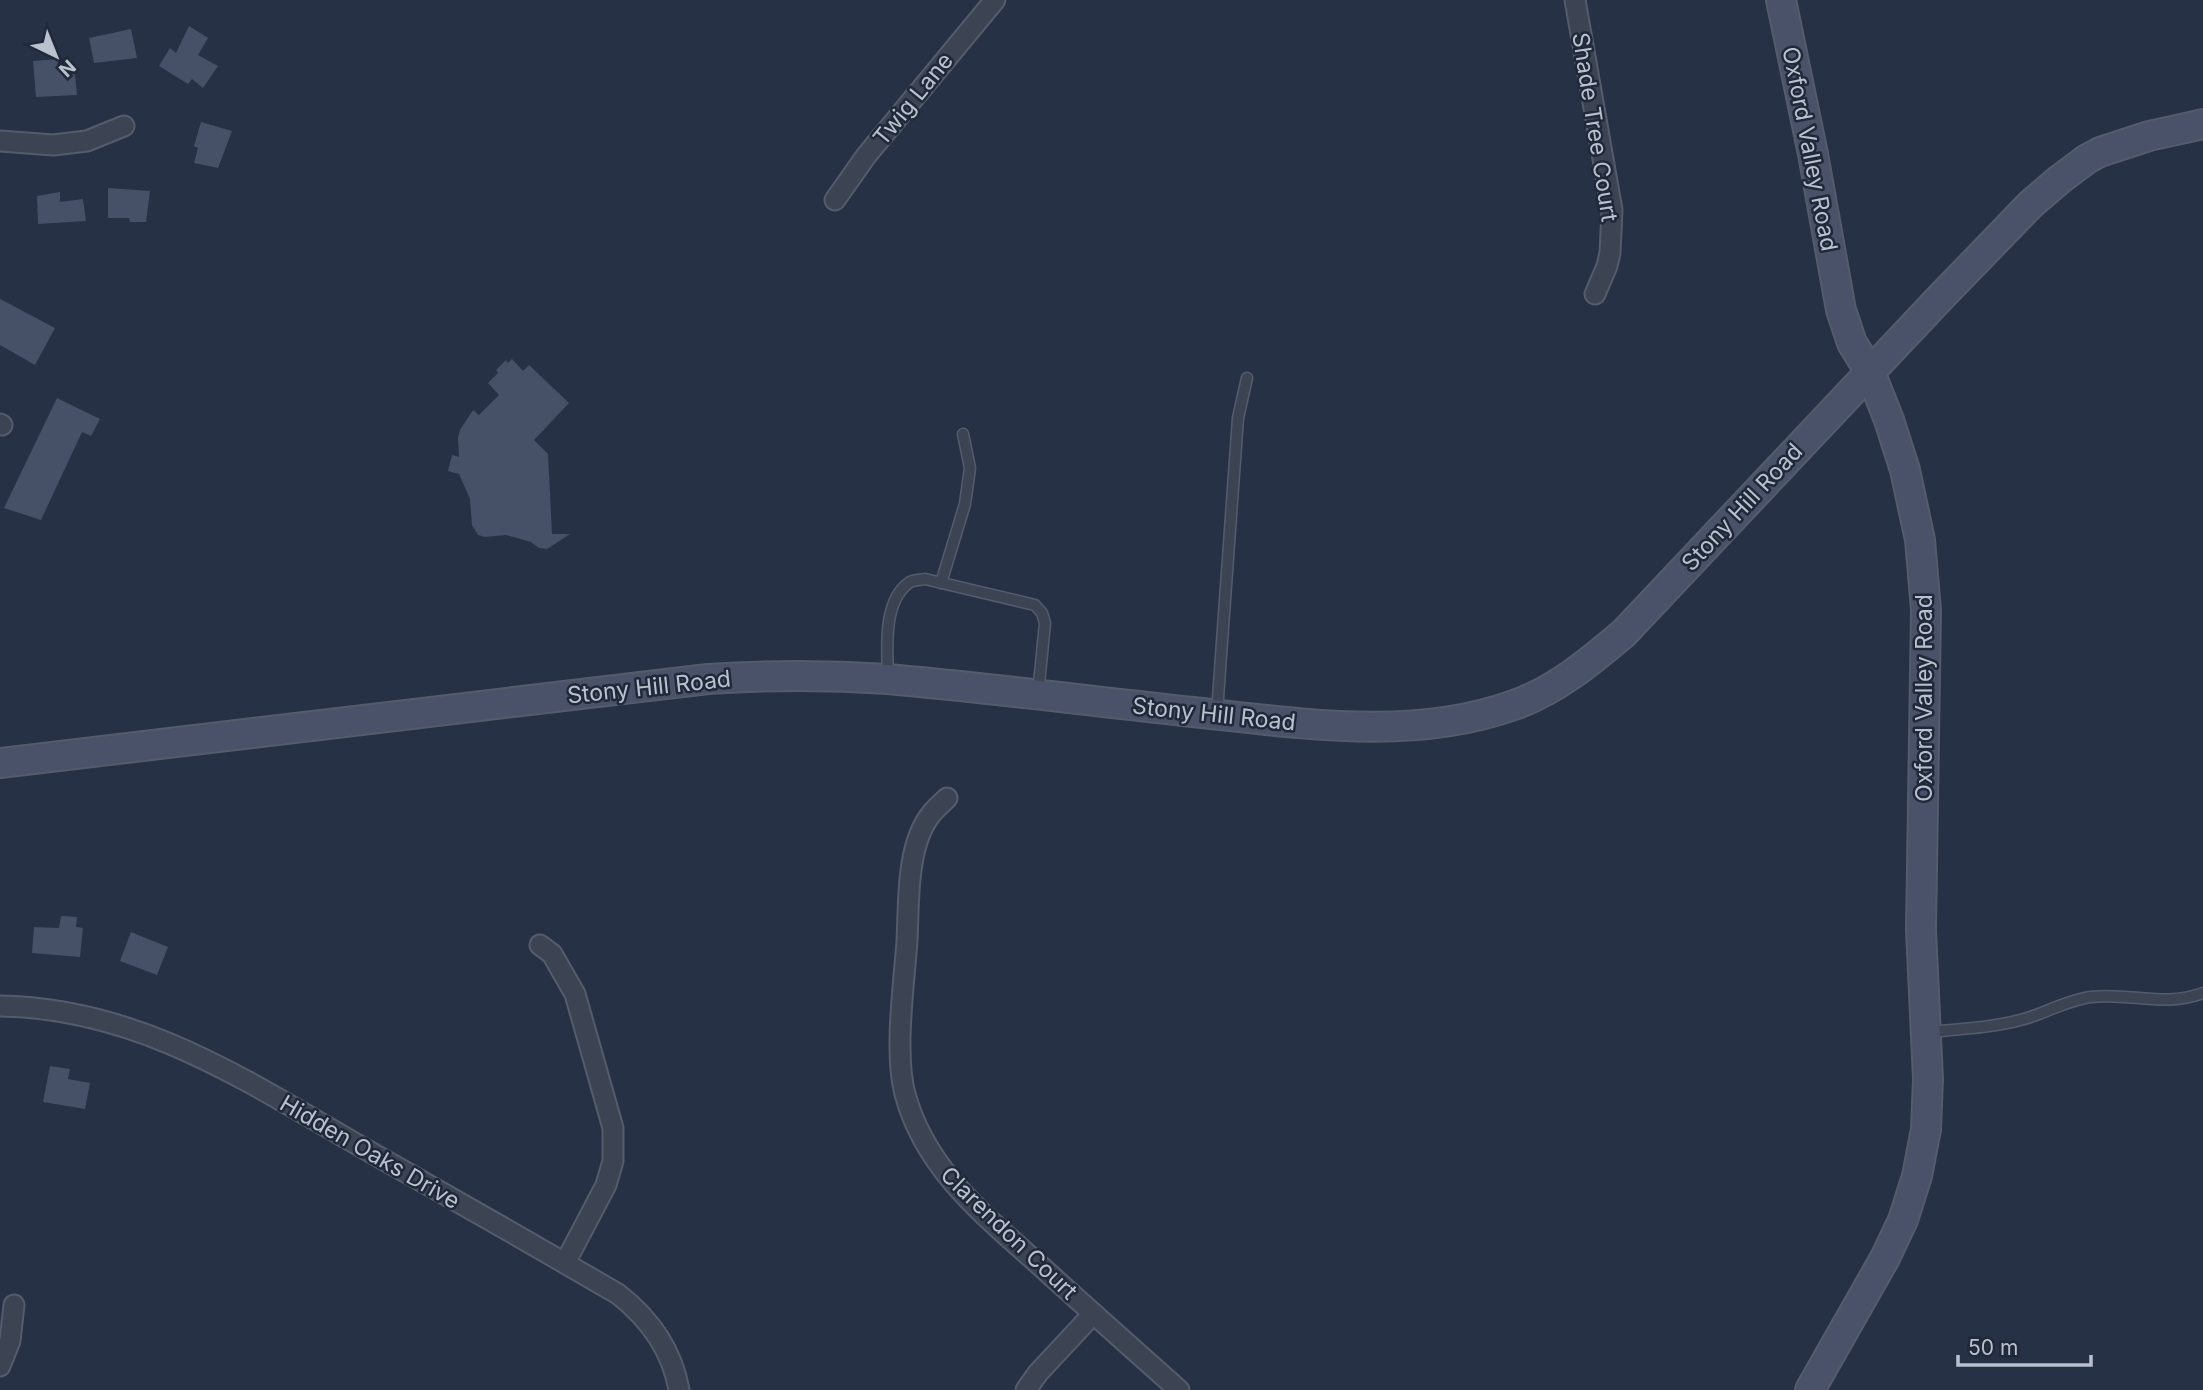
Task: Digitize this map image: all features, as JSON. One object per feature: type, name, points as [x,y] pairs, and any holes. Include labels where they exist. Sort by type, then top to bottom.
[{"type":"street","name":"Twig Lane","points":[[835,200],[866,156],[995,0]]},
{"type":"street","name":"Shade Tree Court","points":[[1575,0],[1612,210],[1610,253],[1595,294]]},
{"type":"street","name":"Oxford Valley Road","points":[[1781,0],[1841,310],[1852,344],[1870,372],[1889,420],[1912,495],[1923,564],[1927,651],[1921,930],[1927,1032],[1926,1129],[1908,1205],[1885,1258],[1810,1390]]},
{"type":"street","name":"Stony Hill Road","points":[[0,763],[708,679],[766,675],[831,675],[888,679],[1306,723],[1401,727],[1474,717],[1524,701],[1583,666],[1624,633],[2031,204],[2068,173],[2100,152],[2149,136],[2203,124]]},
{"type":"street","points":[[0,141],[53,145],[87,141],[124,126]]},
{"type":"street","name":"Clarendon Court","points":[[947,798],[931,814],[919,837],[911,867],[900,1045],[905,1093],[929,1151],[950,1181],[1179,1390]]},
{"type":"street","points":[[540,945],[551,954],[565,973],[575,994],[613,1136],[612,1161],[606,1185],[565,1263]]},
{"type":"street","name":"Hidden Oaks Drive","points":[[0,1006],[48,1009],[97,1018],[144,1032],[206,1058],[618,1294],[637,1309],[653,1327],[670,1359],[679,1390]]},
{"type":"street","points":[[0,1366],[10,1341],[15,1305]]},
{"type":"street","points":[[1026,1390],[1038,1373],[1093,1314]]},
{"type":"lane","points":[[1217,715],[1238,418],[1247,378]]},
{"type":"lane","points":[[941,583],[965,504],[970,468],[964,434]]},
{"type":"lane","points":[[888,679],[887,636],[895,597],[911,581],[925,579],[1035,605],[1042,613],[1045,623],[1037,695]]},
{"type":"lane","points":[[1927,1032],[2027,1019],[2087,997],[2113,996],[2155,1001],[2203,993]]},
{"type":"building","points":[[189,26],[208,38],[198,55],[218,66],[203,88],[192,79],[188,84],[159,66],[170,48],[176,53]]},
{"type":"building","points":[[131,29],[137,58],[94,63],[89,38]]},
{"type":"building","points":[[58,59],[57,66],[74,63],[77,95],[36,97],[33,61]]},
{"type":"building","points":[[201,122],[232,131],[218,168],[194,163],[198,148],[194,146]]},
{"type":"building","points":[[108,188],[150,191],[146,222],[130,222],[129,218],[108,218]]},
{"type":"building","points":[[60,192],[60,202],[83,199],[86,221],[38,224],[37,196]]},
{"type":"building","points":[[0,299],[55,328],[35,365],[0,345]]},
{"type":"building","points":[[512,359],[523,371],[529,365],[569,403],[534,440],[548,454],[552,534],[570,534],[547,549],[506,535],[478,535],[472,525],[470,499],[459,474],[448,471],[452,455],[459,457],[460,430],[473,410],[479,415],[499,395],[488,383],[506,360],[508,363]]},
{"type":"building","points":[[57,398],[100,419],[91,436],[82,432],[41,520],[4,508]]},
{"type":"building","points":[[61,916],[77,917],[76,927],[83,928],[80,957],[32,953],[34,927],[59,928]]},
{"type":"building","points":[[131,932],[168,947],[157,975],[120,961]]},
{"type":"building","points":[[50,1066],[70,1069],[68,1079],[90,1083],[85,1109],[43,1102]]}]
